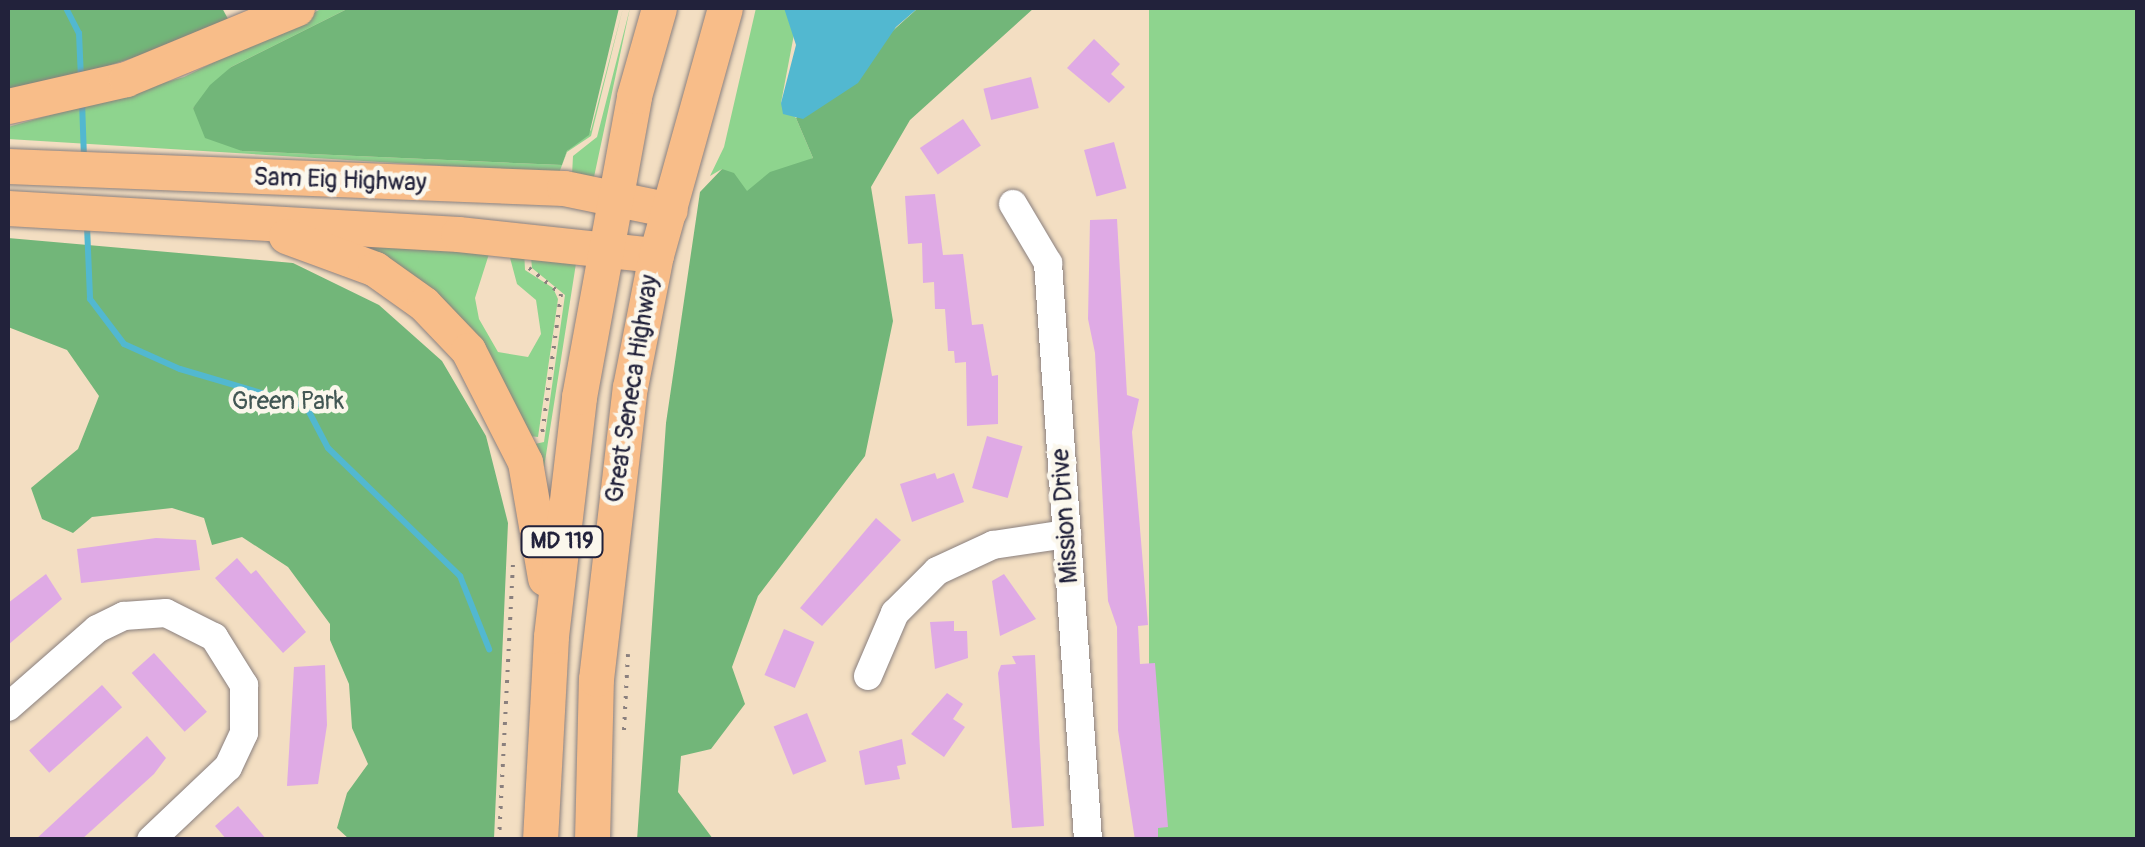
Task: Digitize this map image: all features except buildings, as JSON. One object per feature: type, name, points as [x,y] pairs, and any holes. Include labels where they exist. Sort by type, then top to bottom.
[{"type":"main road","points":[[8,106],[80,90],[252,31],[297,8]]},
{"type":"main road","name":"Great Seneca Highway","points":[[540,840],[551,636],[604,246],[659,8]]},
{"type":"main road","name":"Great Seneca Highway","points":[[592,840],[596,679],[612,522],[656,255],[724,8]]},
{"type":"main road","name":"Sam Eig Highway","points":[[8,166],[85,173],[564,188],[670,210]]},
{"type":"main road","name":"Sam Eig Highway","points":[[8,208],[604,246],[656,255]]},
{"type":"main road","points":[[242,221],[375,269],[424,304],[468,350],[525,462],[551,636]]},
{"type":"street","name":"Mission Drive","points":[[1012,204],[1048,263],[1088,840]]},
{"type":"street","points":[[868,676],[895,614],[937,571],[992,545],[1067,534]]},
{"type":"street","points":[[8,707],[110,621],[166,613],[214,637],[244,685],[244,734],[228,767],[158,837]]},
{"type":"path","points":[[528,253],[530,271],[561,294],[542,438]]},
{"type":"path","points":[[499,840],[513,552]]},
{"type":"path","points":[[623,742],[630,635]]},
{"type":"green space","points":[[8,8],[222,8],[232,26],[8,98]]},
{"type":"green space","points":[[323,8],[349,8],[231,67],[193,108],[242,151],[562,165],[567,151],[591,130],[623,8],[591,136],[567,152],[559,173],[8,139],[8,127],[184,77]]},
{"type":"green space","points":[[349,8],[619,8],[589,135],[567,151],[562,165],[242,151],[205,138],[193,108],[210,85],[231,67]]},
{"type":"green space","points":[[630,8],[594,177],[572,175],[573,156],[597,137]]},
{"type":"green space","points":[[756,8],[784,8],[795,29],[781,103],[796,118],[813,158],[747,192],[722,169],[710,176],[724,147]]},
{"type":"green space","points":[[918,8],[1034,8],[910,120],[871,187],[893,321],[865,456],[758,596],[732,667],[745,704],[711,749],[681,756],[678,792],[713,839],[637,840],[666,423],[700,192],[722,169],[734,173],[747,191],[770,172],[813,158],[796,118]]},
{"type":"green space","points":[[1149,8],[2137,8],[2137,840],[1149,840]]},
{"type":"green space","name":"Green Park","points":[[8,238],[293,263],[379,305],[442,361],[486,436],[508,523],[494,839],[349,839],[337,828],[347,793],[368,764],[352,728],[349,684],[330,640],[330,624],[288,567],[242,537],[212,545],[204,518],[172,508],[92,517],[73,533],[42,519],[31,488],[78,449],[99,396],[67,350],[8,327]]},
{"type":"green space","points":[[357,243],[524,249],[525,270],[553,288],[558,299],[538,437],[529,436],[491,359]],"holes":[[[489,254],[509,254],[517,284],[536,300],[541,334],[528,357],[498,352],[479,319],[475,298]]]},
{"type":"green space","points":[[531,257],[577,257],[543,474],[535,444],[544,442],[565,295],[532,268]]},
{"type":"water","points":[[784,8],[918,8],[896,27],[858,83],[803,119],[783,114],[781,103],[796,45]]},
{"type":"waterway","points":[[66,8],[79,33],[81,78]]},
{"type":"waterway","points":[[82,101],[84,158]]},
{"type":"waterway","points":[[87,226],[90,299],[124,344],[180,369],[306,406],[328,448],[460,576],[489,649]]}]
